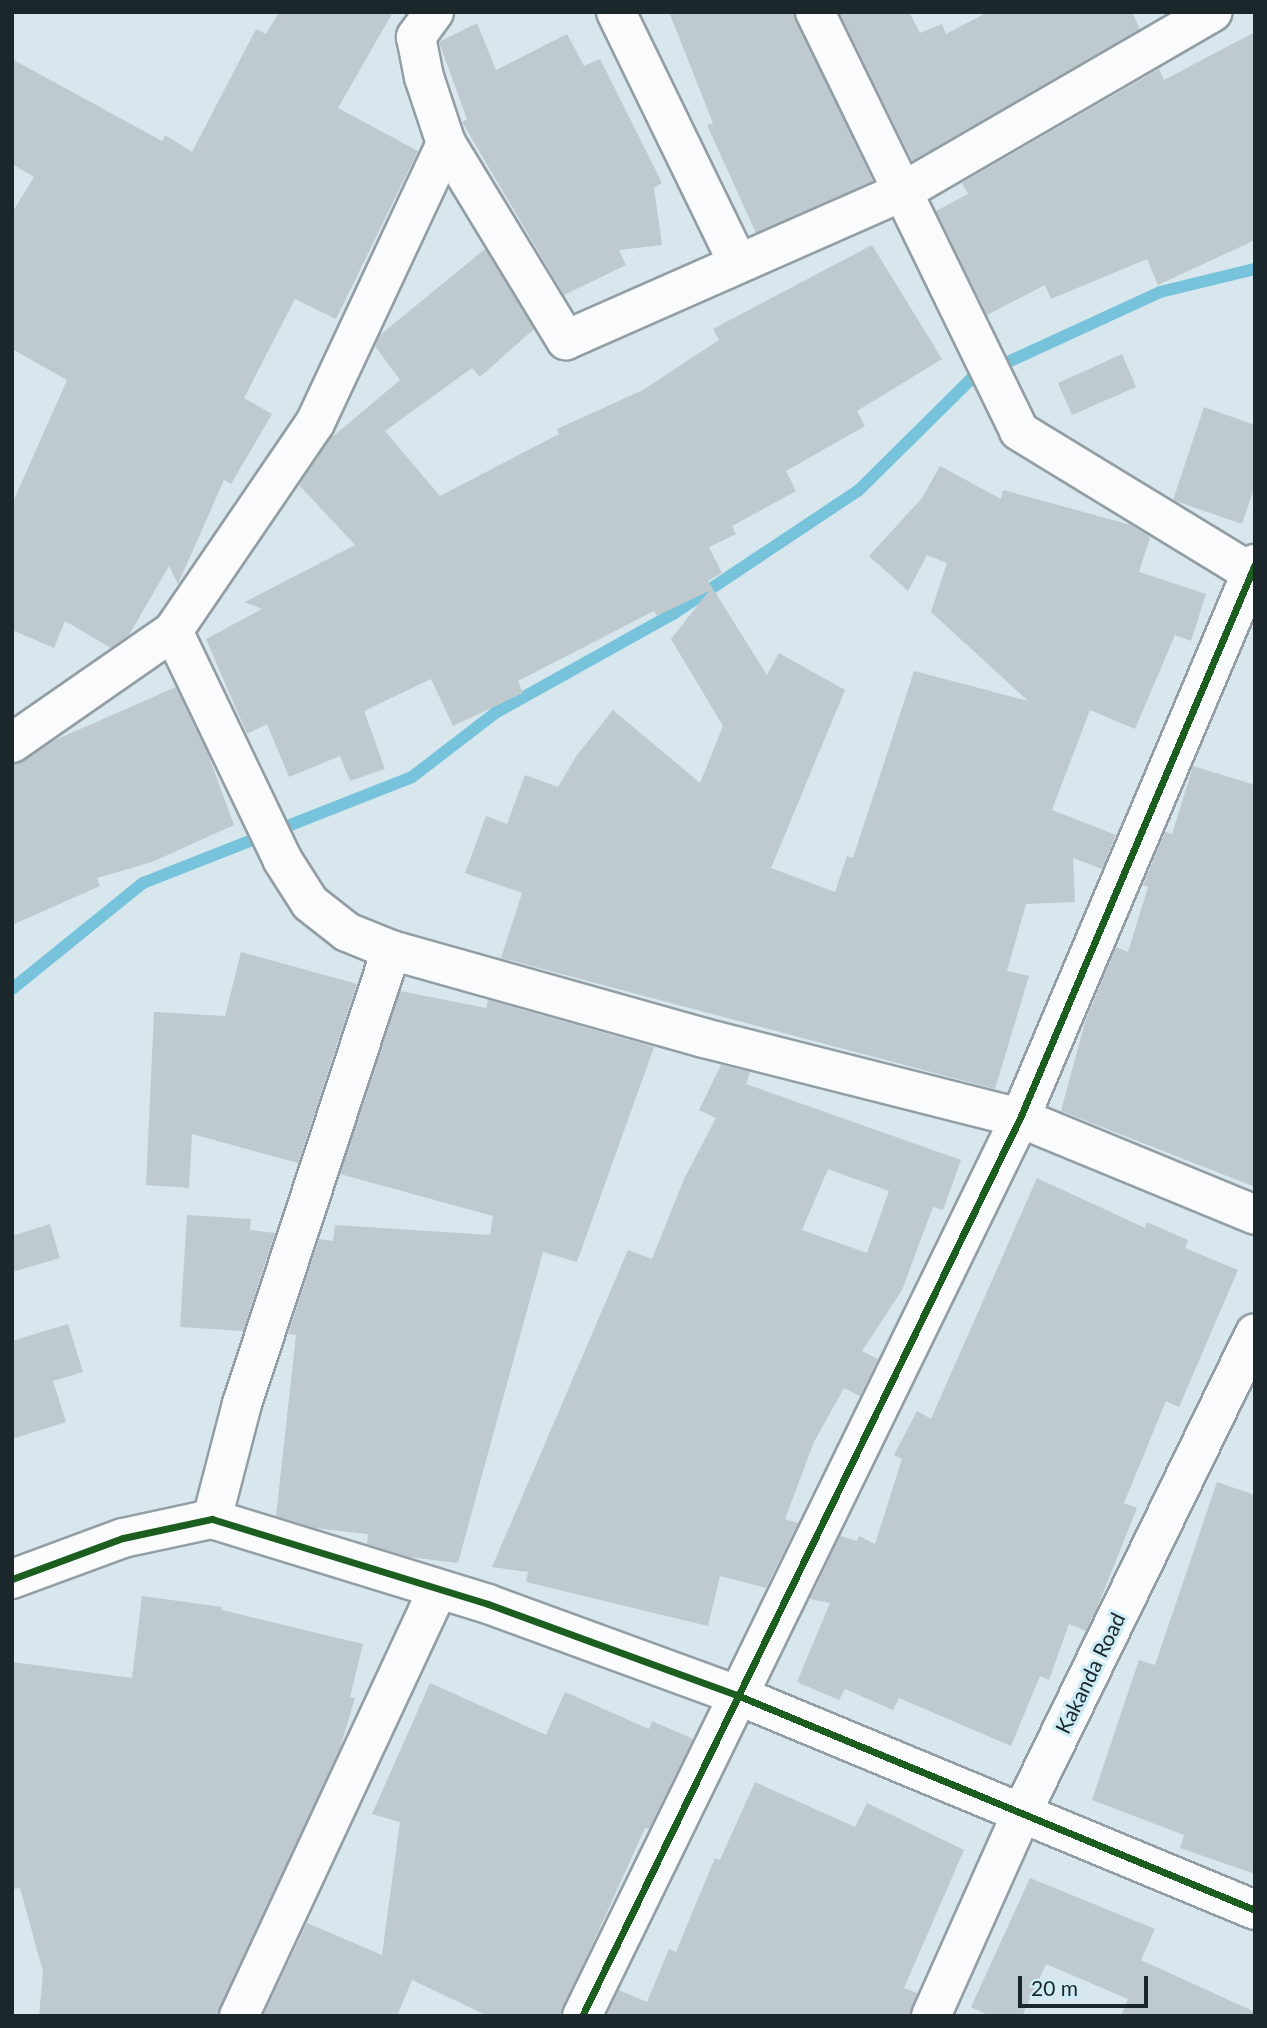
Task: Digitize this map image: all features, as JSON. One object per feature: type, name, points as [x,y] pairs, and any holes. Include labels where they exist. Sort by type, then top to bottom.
[{"type":"street","points":[[434,12],[416,37],[424,77],[446,143],[566,340],[902,192],[1213,12]]},
{"type":"street","points":[[616,12],[738,263]]},
{"type":"street","points":[[582,2016],[1020,1118],[1252,568],[1019,431],[815,12]]},
{"type":"street","points":[[12,743],[173,632],[315,423],[446,143]]},
{"type":"street","points":[[173,632],[282,859],[310,903],[346,932],[391,950],[704,1038],[1020,1118],[1255,1215]]},
{"type":"street","points":[[212,1520],[242,1404],[391,950]]},
{"type":"street","name":"Kakanda Road","points":[[931,2016],[1023,1810],[1255,1334]]},
{"type":"street","points":[[12,1579],[123,1538],[212,1520],[437,1591],[488,1604],[737,1695],[1023,1810],[1255,1910]]},
{"type":"street","points":[[239,2016],[437,1591]]},
{"type":"building","points":[[279,12],[393,12],[338,108],[418,151],[336,319],[295,299],[244,398],[272,414],[231,484],[224,480],[178,584],[169,566],[129,635],[111,648],[65,621],[54,648],[12,630],[12,504],[67,380],[12,349],[12,213],[34,177],[12,164],[12,59],[162,141],[165,135],[192,152],[256,29],[266,34]]},
{"type":"building","points":[[669,12],[793,12],[873,181],[756,233],[707,125],[713,123]]},
{"type":"building","points":[[839,12],[909,12],[920,33],[942,24],[946,34],[988,12],[1132,12],[1140,29],[912,161]]},
{"type":"building","points":[[477,23],[496,70],[567,34],[584,66],[600,59],[662,183],[654,188],[662,245],[619,250],[626,265],[564,295],[462,122],[467,119],[439,42]]},
{"type":"building","points":[[1255,32],[1255,240],[1158,285],[1147,259],[1051,299],[1045,285],[987,315],[936,211],[968,194],[962,183],[1159,69],[1164,80]]},
{"type":"building","points":[[872,245],[942,359],[857,411],[865,426],[786,471],[796,491],[732,526],[736,534],[709,547],[722,573],[708,581],[767,675],[779,653],[845,690],[771,868],[835,892],[847,856],[853,858],[914,671],[1028,701],[931,612],[947,563],[927,555],[908,591],[869,556],[922,498],[940,466],[1001,499],[1003,490],[1131,525],[1150,537],[1139,572],[1206,594],[1191,641],[1175,635],[1135,729],[1090,710],[1052,810],[1116,835],[1102,869],[1073,858],[1075,902],[1026,904],[1007,971],[1029,976],[995,1089],[501,958],[522,893],[465,873],[486,816],[507,824],[525,775],[558,787],[577,755],[613,710],[700,783],[723,726],[671,639],[709,591],[657,616],[654,611],[518,681],[523,693],[453,726],[431,679],[364,711],[385,769],[350,781],[340,756],[289,777],[267,724],[247,734],[206,639],[262,609],[245,602],[355,545],[299,485],[330,439],[400,380],[375,346],[380,335],[485,249],[534,329],[480,377],[472,368],[385,431],[440,496],[559,434],[557,429],[643,390],[719,340],[713,329]]},
{"type":"building","points":[[1122,354],[1136,387],[1072,415],[1058,383]]},
{"type":"building","points":[[1204,407],[1255,425],[1255,486],[1242,524],[1173,500]]},
{"type":"building","points":[[176,687],[208,754],[234,825],[152,862],[97,878],[100,886],[12,925],[12,765],[53,741]]},
{"type":"building","points":[[1193,766],[1255,785],[1255,1187],[1061,1111],[1085,1022],[1116,947],[1128,952],[1148,887],[1143,885],[1165,832],[1172,834]]},
{"type":"building","points":[[241,952],[357,984],[298,1163],[192,1134],[189,1188],[146,1185],[154,1012],[225,1016]]},
{"type":"building","points":[[400,991],[486,1008],[488,1000],[654,1047],[577,1262],[543,1252],[458,1563],[409,1557],[367,1544],[368,1534],[314,1528],[276,1516],[296,1335],[288,1334],[319,1239],[333,1241],[335,1225],[490,1235],[493,1216],[340,1174]]},
{"type":"building","points":[[721,1065],[750,1072],[746,1084],[961,1160],[943,1210],[933,1207],[902,1290],[862,1351],[878,1359],[860,1396],[844,1388],[814,1442],[785,1519],[798,1523],[766,1588],[720,1576],[708,1626],[526,1582],[528,1572],[492,1567],[628,1250],[652,1259],[684,1179],[716,1118],[699,1110]],"holes":[[[828,1169],[889,1191],[867,1253],[802,1230]]]},
{"type":"building","points":[[1037,1178],[1145,1228],[1147,1222],[1188,1240],[1185,1248],[1238,1270],[1179,1407],[1166,1401],[1124,1503],[1137,1508],[1097,1608],[1086,1631],[1069,1624],[1049,1680],[1040,1676],[1011,1746],[899,1698],[893,1710],[845,1689],[839,1700],[797,1682],[830,1603],[810,1599],[840,1536],[857,1541],[859,1536],[875,1544],[902,1459],[894,1455],[917,1411],[931,1419]]},
{"type":"building","points":[[187,1215],[251,1219],[250,1230],[275,1233],[243,1331],[180,1327]]},
{"type":"building","points":[[50,1224],[60,1258],[12,1272],[12,1236]]},
{"type":"building","points":[[68,1324],[83,1372],[53,1381],[66,1422],[12,1439],[12,1341]]},
{"type":"building","points":[[1217,1482],[1255,1495],[1255,1874],[1180,1848],[1184,1835],[1092,1800],[1139,1660],[1155,1665]]},
{"type":"building","points":[[142,1596],[222,1607],[222,1610],[363,1644],[350,1697],[355,1698],[340,1748],[217,2016],[39,2016],[43,1972],[20,1888],[12,1889],[12,1662],[132,1678]]},
{"type":"building","points":[[430,1683],[546,1735],[565,1692],[649,1729],[652,1721],[693,1739],[649,1829],[645,1828],[560,2016],[488,2016],[412,1980],[397,2016],[263,2016],[307,1923],[382,1955],[400,1822],[372,1814]]},
{"type":"building","points":[[755,1782],[855,1827],[867,1803],[964,1850],[904,1988],[917,1993],[910,2016],[606,2016],[619,1990],[647,2002],[669,1949],[676,1952],[715,1858],[720,1860]]},
{"type":"building","points":[[1030,1878],[1155,1929],[1141,1960],[1255,2012],[1255,2016],[1121,2016],[1128,1999],[1046,1964],[1022,2016],[990,2016],[971,2007]]},
{"type":"waterway","points":[[12,989],[143,883],[412,777],[495,713],[673,614],[859,490],[971,379],[1160,292],[1255,269]]},
{"type":"cycle path","points":[[582,2016],[1020,1118],[1255,564]]},
{"type":"cycle path","points":[[12,1579],[123,1538],[212,1519],[488,1604],[737,1695],[1255,1910]]}]
